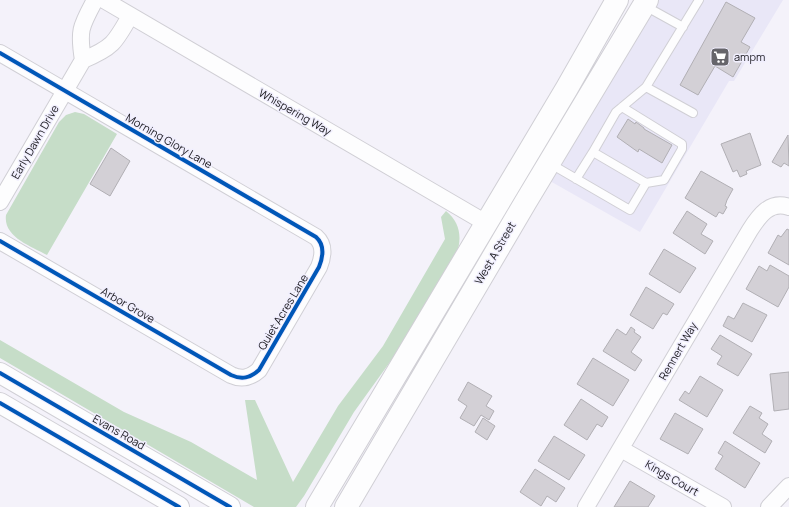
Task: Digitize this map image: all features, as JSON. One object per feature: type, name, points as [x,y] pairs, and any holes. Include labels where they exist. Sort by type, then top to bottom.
[{"type":"main road","name":"West A Street","points":[[317,507],[617,0]]},
{"type":"main road","name":"West A Street","points":[[346,507],[548,163],[646,3]]},
{"type":"street","points":[[95,0],[81,26],[80,43],[83,60],[102,52],[113,44],[130,16]]},
{"type":"street","name":"Whispering Way","points":[[112,2],[130,16],[486,223]]},
{"type":"street","name":"Morning Glory Lane","points":[[0,53],[316,237],[322,249]]},
{"type":"street","name":"Early Dawn Drive","points":[[0,202],[83,60]]},
{"type":"street","name":"Rennert Way","points":[[586,507],[750,230],[766,210],[785,206]]},
{"type":"street","name":"Arbor Grove","points":[[0,241],[231,375],[238,378],[248,377]]},
{"type":"street","name":"Quiet Acres Lane","points":[[248,377],[259,370],[319,267],[323,258],[322,249]]},
{"type":"street","name":"Evans Road","points":[[0,373],[230,507]]},
{"type":"street","points":[[0,403],[179,507]]},
{"type":"street","name":"Kings Court","points":[[621,449],[723,507]]},
{"type":"street","points":[[769,507],[789,486]]},
{"type":"lane","points":[[576,179],[616,112],[646,87],[699,0]]},
{"type":"lane","points":[[646,3],[683,28]]},
{"type":"lane","points":[[646,87],[693,113]]},
{"type":"lane","points":[[593,152],[646,183],[664,180],[682,149],[682,144],[622,107]]},
{"type":"lane","points":[[548,163],[630,210],[646,183]]},
{"type":"shaded area","points":[[657,0],[783,0],[734,81],[729,81],[640,232],[550,181]]},
{"type":"green space","points":[[75,112],[84,114],[117,134],[47,255],[19,240],[13,235],[6,223],[6,215],[59,122],[66,115]]},
{"type":"green space","points":[[446,211],[451,215],[459,230],[459,247],[457,253],[395,355],[354,412],[296,507],[254,507],[0,358],[0,340],[124,412],[191,442],[257,480],[245,400],[255,400],[293,482],[338,406],[383,346],[445,239],[441,217]]},
{"type":"building","name":"ampm","points":[[726,2],[755,18],[741,42],[750,47],[733,77],[715,66],[698,95],[680,85]]},
{"type":"building","points":[[628,119],[635,124],[636,122],[644,129],[672,145],[662,163],[639,149],[638,152],[617,137]]},
{"type":"building","points":[[750,133],[761,165],[746,171],[747,174],[740,177],[737,170],[733,172],[721,144]]},
{"type":"building","points":[[788,135],[789,166],[784,163],[781,167],[772,162]]},
{"type":"building","points":[[111,148],[130,161],[110,196],[90,184]]},
{"type":"building","points":[[701,171],[733,189],[727,200],[725,206],[727,207],[723,214],[719,212],[716,217],[685,198]]},
{"type":"building","points":[[687,211],[707,224],[701,234],[713,241],[705,254],[673,233]]},
{"type":"building","points":[[787,229],[789,230],[789,265],[768,253],[778,235],[781,237]]},
{"type":"building","points":[[664,249],[696,268],[680,293],[649,274]]},
{"type":"building","points":[[770,265],[789,276],[789,287],[778,307],[746,289],[759,266],[767,271]]},
{"type":"building","points":[[646,287],[674,304],[667,315],[663,313],[653,329],[630,315]]},
{"type":"building","points":[[743,303],[767,315],[752,342],[723,326],[728,316],[734,319]]},
{"type":"building","points":[[631,327],[635,330],[634,332],[641,337],[631,352],[642,360],[635,371],[603,351],[617,329],[626,335]]},
{"type":"building","points":[[720,335],[752,354],[738,376],[717,364],[722,356],[711,349]]},
{"type":"building","points":[[593,358],[629,380],[613,406],[577,384]]},
{"type":"building","points":[[789,372],[789,409],[774,411],[770,374]]},
{"type":"building","points":[[700,376],[723,390],[707,417],[679,400],[685,391],[689,394]]},
{"type":"building","points":[[468,382],[492,396],[486,406],[494,411],[489,420],[481,415],[474,426],[460,418],[467,406],[458,400]]},
{"type":"building","points":[[581,399],[608,417],[602,427],[597,424],[587,440],[564,425]]},
{"type":"building","points":[[750,406],[762,413],[759,418],[768,424],[762,434],[772,441],[765,453],[733,433]]},
{"type":"building","points":[[675,413],[703,429],[688,454],[660,439]]},
{"type":"building","points":[[483,418],[495,426],[487,440],[475,432]]},
{"type":"building","points":[[554,436],[585,455],[569,480],[538,461]]},
{"type":"building","points":[[725,441],[760,463],[745,488],[715,469],[723,456],[718,453]]},
{"type":"building","points":[[535,469],[565,488],[556,502],[547,496],[541,506],[520,492]]},
{"type":"building","points":[[630,481],[655,496],[648,507],[614,507]]},
{"type":"cycle path","points":[[0,53],[316,237],[321,244],[322,251],[319,267],[259,370],[252,375],[242,378],[231,375],[0,241]]},
{"type":"cycle path","points":[[0,373],[230,507]]},
{"type":"cycle path","points":[[0,403],[179,507]]},
{"type":"place","name":"ampm","points":[[720,57]]}]
